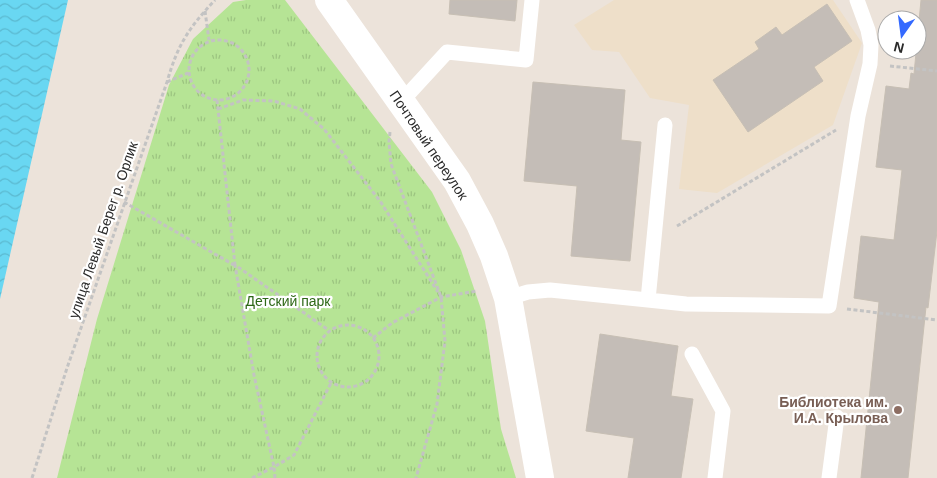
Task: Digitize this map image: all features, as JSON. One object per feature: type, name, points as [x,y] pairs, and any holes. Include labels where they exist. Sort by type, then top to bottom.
[{"type":"street","name":"Почтовый переулок","points":[[329,0],[457,180],[484,232],[508,298],[540,478]]},
{"type":"lane","points":[[401,102],[447,52],[526,60],[532,0]]},
{"type":"lane","points":[[508,298],[528,292],[550,290],[686,304],[829,306],[858,116],[870,64],[871,45],[868,30],[857,0]]},
{"type":"lane","points":[[648,300],[665,125]]},
{"type":"lane","points":[[692,354],[723,411],[715,478]]},
{"type":"lane","points":[[828,478],[837,417]]},
{"type":"path","name":"улица Левый Берег р. Орлик","points":[[32,478],[67,368],[174,56],[186,33],[215,0]]},
{"type":"path","points":[[205,11],[209,40]]},
{"type":"path","points":[[209,40],[228,40],[236,44],[248,60],[248,79],[237,94],[228,98],[217,100],[208,98],[198,92],[188,74],[192,54],[199,46],[209,40]]},
{"type":"path","points":[[870,64],[937,71]]},
{"type":"path","points":[[166,82],[188,74]]},
{"type":"path","points":[[217,100],[235,265],[254,375],[275,478]]},
{"type":"path","points":[[218,109],[243,100],[274,101],[300,109],[324,129],[380,201],[441,297]]},
{"type":"path","points":[[401,102],[390,124],[391,164],[441,297],[446,341],[437,404],[416,478]]},
{"type":"path","points":[[654,240],[858,116]]},
{"type":"path","points":[[124,202],[235,265],[330,331]]},
{"type":"path","points":[[373,338],[392,323],[441,297],[478,291]]},
{"type":"path","points":[[829,306],[937,320]]},
{"type":"path","points":[[343,325],[354,325],[364,329],[373,338],[379,352],[379,362],[369,380],[361,385],[342,387],[331,383],[323,376],[318,366],[316,355],[324,335],[330,331],[343,325]]},
{"type":"path","points":[[252,478],[294,456],[331,383]]},
{"type":"shaded area","points":[[614,0],[833,0],[862,43],[833,125],[717,193],[679,189],[689,105],[650,98],[619,52],[592,50],[574,25]]},
{"type":"green space","name":"Детский парк","points":[[285,0],[432,192],[461,250],[485,321],[501,429],[516,478],[57,478],[97,319],[169,85],[193,39],[233,2]]},
{"type":"water","points":[[0,0],[68,0],[0,299]]},
{"type":"building","points":[[450,0],[517,0],[515,21],[449,14]]},
{"type":"building","points":[[921,0],[937,0],[937,231],[928,308],[926,307],[908,478],[861,478],[879,302],[854,298],[861,236],[894,240],[902,170],[876,167],[886,86],[909,89],[911,73],[914,74],[915,60],[927,60],[927,10],[920,10]]},
{"type":"building","points":[[827,4],[852,41],[814,67],[823,81],[748,132],[713,80],[759,49],[755,42],[776,27],[782,35]]},
{"type":"building","points":[[533,82],[625,90],[621,140],[641,142],[630,261],[571,256],[577,186],[524,181]]},
{"type":"building","points":[[600,334],[678,346],[671,396],[693,399],[681,478],[628,478],[634,438],[586,431]]},
{"type":"place","name":"Библиотека им. И.А. Крылова","points":[[898,410]]}]
